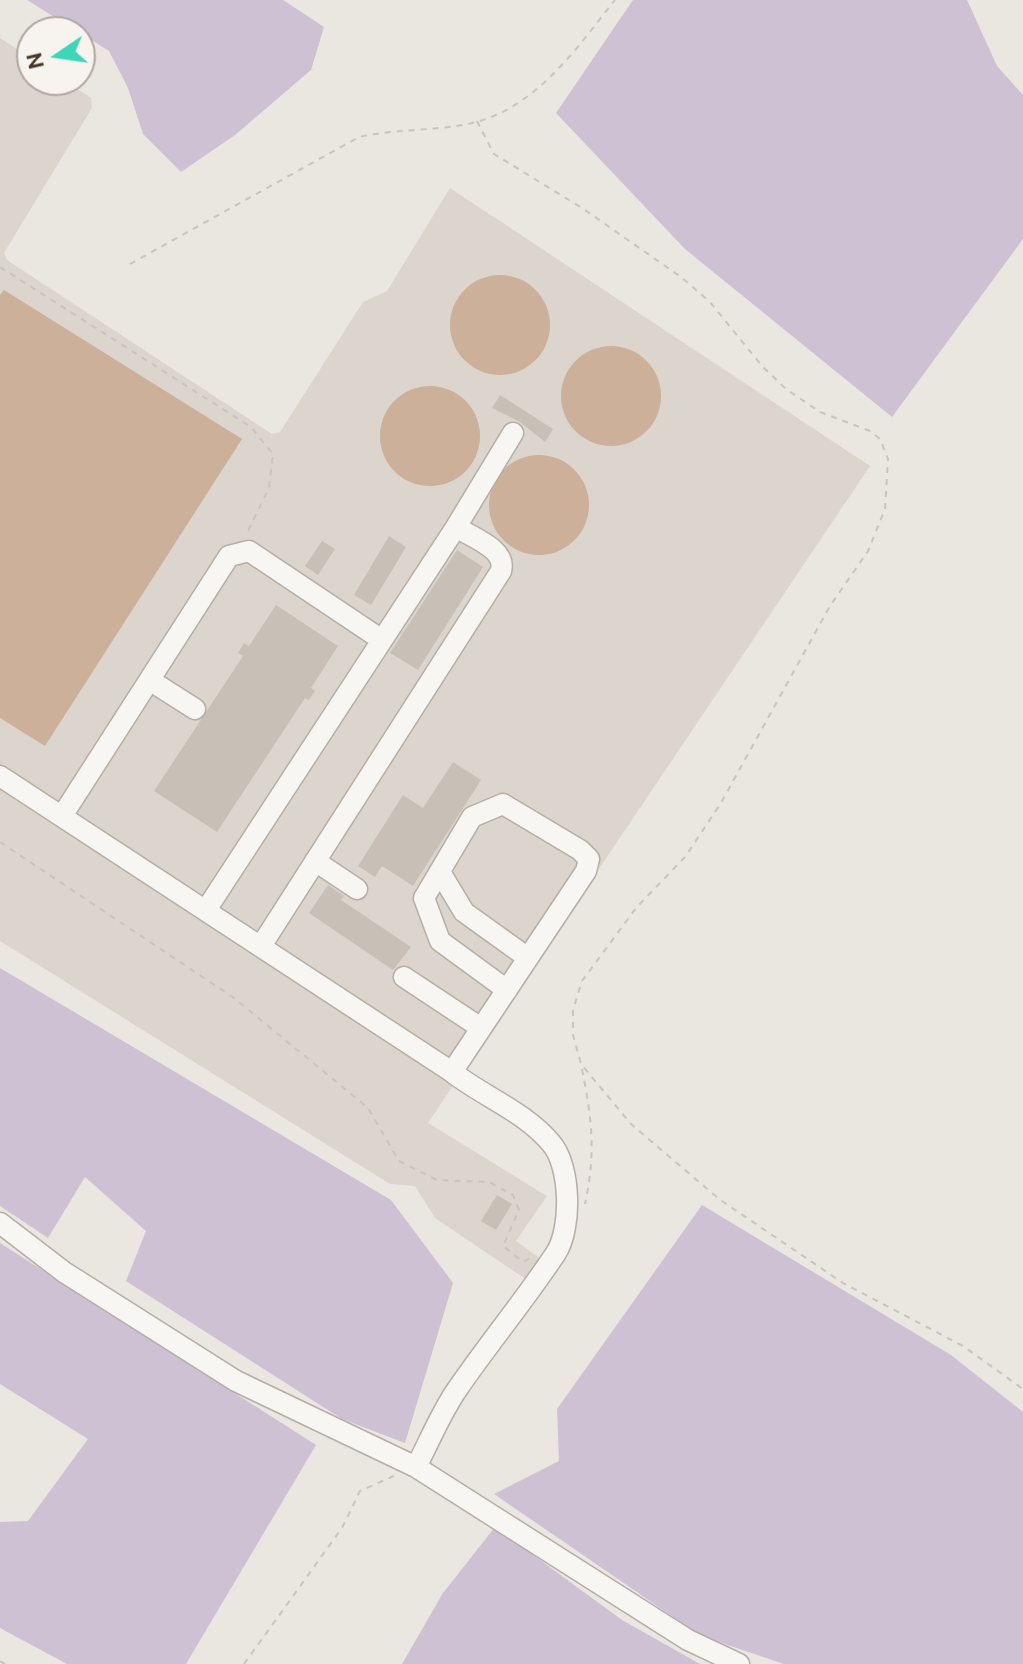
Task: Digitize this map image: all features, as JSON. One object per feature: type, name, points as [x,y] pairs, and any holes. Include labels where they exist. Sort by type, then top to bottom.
[{"type":"street","points":[[206,910],[456,527],[513,433]]},
{"type":"street","points":[[261,946],[501,571],[503,562],[500,554],[456,527]]},
{"type":"street","points":[[62,816],[229,556],[249,551],[382,640]]},
{"type":"street","points":[[151,681],[195,709]]},
{"type":"street","points":[[0,776],[529,1121],[554,1145],[567,1177],[567,1211],[557,1252],[546,1264],[531,1294],[507,1319],[454,1394],[416,1467]]},
{"type":"street","points":[[452,1072],[481,1028],[507,990],[586,871],[589,859],[580,850],[503,804],[472,817],[424,898],[440,941],[507,990]]},
{"type":"street","points":[[315,861],[357,889]]},
{"type":"street","points":[[440,872],[464,912],[528,958]]},
{"type":"street","points":[[404,977],[481,1028]]},
{"type":"street","points":[[0,1223],[64,1272],[236,1381],[416,1467],[688,1640],[739,1664]]},
{"type":"path","points":[[130,264],[359,137],[392,129],[477,121],[520,103],[545,82],[615,0]]},
{"type":"path","points":[[477,121],[494,154],[582,208],[681,277],[710,302],[755,358],[786,389],[820,412],[870,431],[880,439],[888,459],[888,492],[881,524],[868,551],[830,606],[756,743],[685,857],[636,908],[582,981],[573,1023],[591,1113],[594,1163],[583,1212]]},
{"type":"path","points":[[0,267],[251,427],[273,454],[269,488],[237,552]]},
{"type":"path","points":[[0,842],[234,998],[368,1108],[399,1161],[437,1180],[489,1182],[513,1195],[519,1210],[503,1246],[523,1262],[547,1249],[557,1252]]},
{"type":"path","points":[[581,1064],[631,1124],[719,1199],[843,1283],[963,1346],[1023,1389]]},
{"type":"path","points":[[244,1664],[342,1528],[360,1491],[416,1467]]},
{"type":"path","points":[[0,1661],[5,1664]]},
{"type":"shaded area","points":[[27,0],[283,0],[324,27],[311,70],[235,135],[181,172],[143,134],[128,88],[109,51],[96,43],[96,16],[53,16]]},
{"type":"shaded area","points":[[633,0],[967,0],[997,66],[1023,95],[1023,239],[892,417],[685,249],[556,113]]},
{"type":"shaded area","points":[[0,38],[16,48],[16,96],[88,96],[92,108],[4,253],[7,260],[272,434],[280,432],[363,302],[387,291],[450,188],[870,466],[428,1123],[547,1196],[516,1241],[541,1259],[527,1280],[435,1218],[415,1186],[390,1184],[0,941]]},
{"type":"shaded area","points":[[500,275],[519,279],[535,290],[546,306],[550,325],[546,344],[535,360],[519,371],[500,375],[481,371],[465,360],[454,344],[450,325],[454,306],[465,290],[481,279]]},
{"type":"shaded area","points":[[4,290],[242,439],[45,746],[0,718],[0,295]]},
{"type":"shaded area","points":[[611,346],[630,350],[646,361],[657,377],[661,396],[657,415],[646,431],[630,442],[611,446],[592,442],[576,431],[565,415],[561,396],[565,377],[576,361],[592,350]]},
{"type":"shaded area","points":[[430,386],[449,390],[465,401],[476,417],[480,436],[476,455],[465,471],[449,482],[430,486],[411,482],[395,471],[384,455],[380,436],[384,417],[395,401],[411,390]]},
{"type":"shaded area","points":[[539,455],[558,459],[574,470],[585,486],[589,505],[585,524],[574,540],[558,551],[539,555],[520,551],[504,540],[493,524],[489,505],[493,486],[504,470],[520,459]]},
{"type":"shaded area","points":[[0,968],[391,1200],[453,1283],[405,1443],[342,1419],[126,1281],[146,1231],[85,1177],[48,1238],[0,1206]]},
{"type":"shaded area","points":[[702,1205],[951,1355],[1023,1412],[1023,1664],[784,1664],[701,1636],[494,1494],[559,1461],[557,1409]]},
{"type":"shaded area","points":[[0,1243],[316,1445],[186,1664],[67,1664],[0,1628],[0,1522],[28,1521],[88,1439],[0,1384]]},
{"type":"shaded area","points":[[495,1527],[622,1620],[700,1664],[402,1664],[443,1593]]},
{"type":"building","points":[[500,395],[553,429],[545,442],[520,422],[492,408]]},
{"type":"building","points":[[389,536],[406,547],[371,605],[354,595]]},
{"type":"building","points":[[322,541],[335,549],[318,575],[305,566]]},
{"type":"building","points":[[457,550],[483,567],[418,670],[390,653]]},
{"type":"building","points":[[276,605],[338,646],[311,688],[315,691],[309,700],[305,698],[217,832],[154,791],[243,656],[238,653],[244,643],[249,646]]},
{"type":"building","points":[[453,762],[481,780],[413,886],[382,866],[375,877],[358,866],[403,795],[423,808]]},
{"type":"building","points":[[328,885],[344,896],[341,900],[411,947],[393,970],[309,913]]},
{"type":"building","points":[[497,1195],[512,1204],[496,1230],[481,1221]]}]
